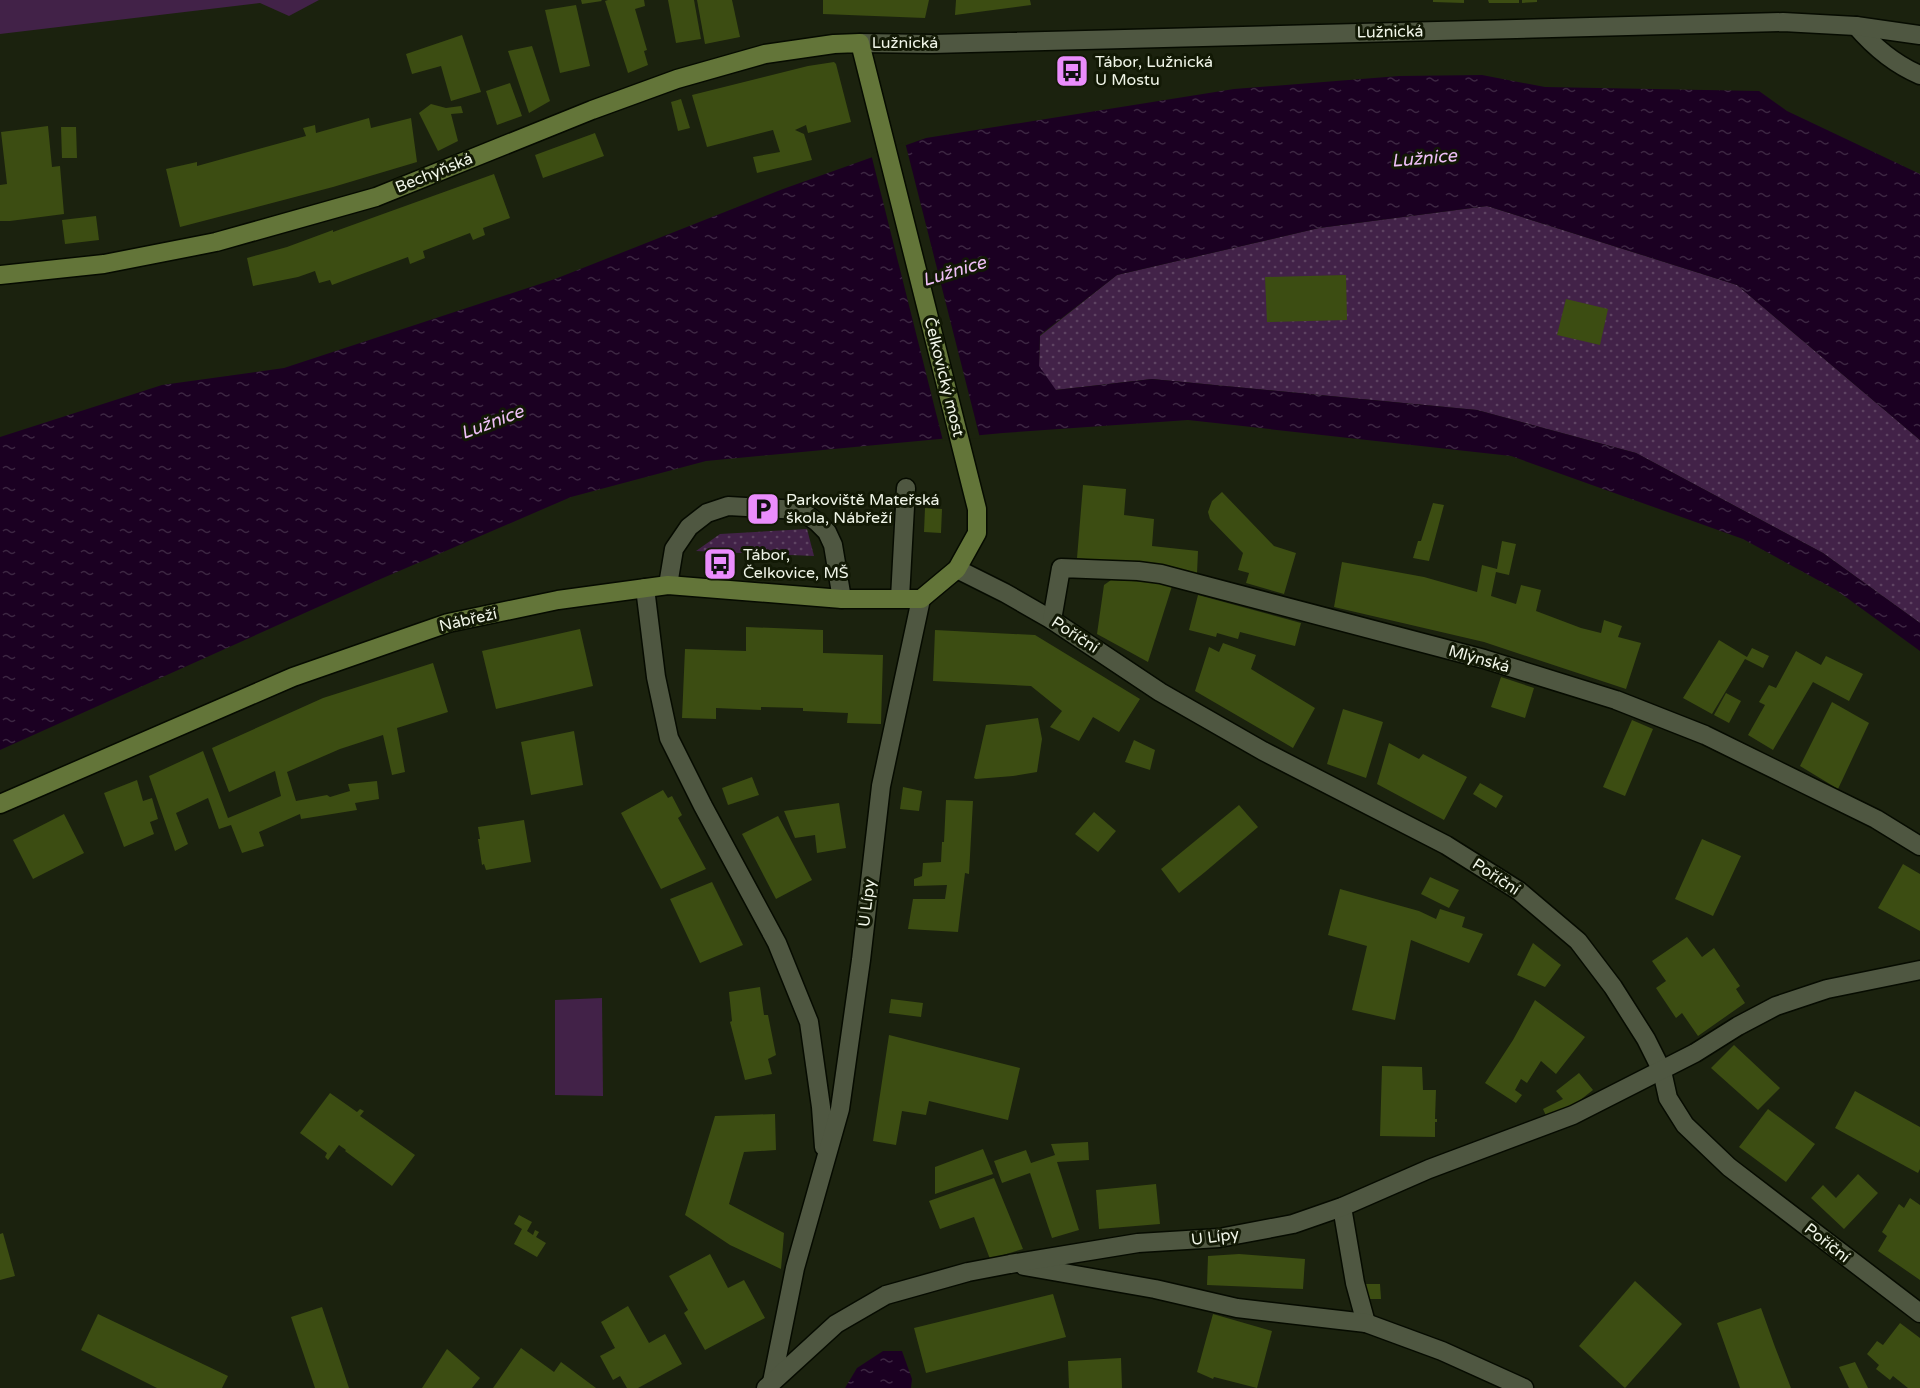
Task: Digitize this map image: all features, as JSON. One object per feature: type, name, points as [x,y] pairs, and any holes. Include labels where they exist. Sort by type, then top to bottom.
[{"type":"street","name":"Lužnická","points":[[860,43],[932,44],[1783,22],[1856,26],[1920,35]]},
{"type":"street","points":[[1856,26],[1873,46],[1902,68],[1920,75]]},
{"type":"street","name":"Čelkovický most","points":[[860,43],[977,509],[977,533],[957,569]]},
{"type":"street","name":"Bechyňská","points":[[0,275],[104,264],[216,242],[376,196],[592,110],[677,79],[765,54],[834,44],[860,43]]},
{"type":"street","points":[[900,598],[906,488]]},
{"type":"street","points":[[668,585],[674,549],[689,528],[707,513],[728,506],[800,510],[827,532],[833,545],[842,599]]},
{"type":"street","name":"Mlýnská","points":[[1052,620],[1061,568],[1161,574],[1484,659],[1627,704],[1705,735],[1876,819],[1920,846]]},
{"type":"street","points":[[921,599],[957,569]]},
{"type":"street","name":"Poříční","points":[[957,569],[1005,592],[1052,620],[1160,693],[1263,751],[1446,845],[1519,891],[1578,941],[1613,987],[1646,1040],[1662,1071],[1668,1098],[1685,1125],[1738,1174],[1920,1313]]},
{"type":"street","name":"Nábřeží","points":[[0,804],[293,677],[448,623],[558,600],[668,585],[842,599],[921,599]]},
{"type":"street","points":[[645,588],[656,677],[669,738],[777,943],[809,1022],[821,1107],[825,1161]]},
{"type":"street","name":"U Lípy","points":[[769,1385],[795,1268],[840,1109],[861,960],[881,786],[921,599]]},
{"type":"street","name":"U Lípy","points":[[769,1385],[836,1324],[886,1295],[968,1272],[1010,1264],[1138,1243],[1219,1238],[1293,1224],[1342,1207],[1429,1168],[1574,1115],[1662,1071],[1776,1005],[1827,989],[1920,970]]},
{"type":"street","points":[[1342,1207],[1354,1283],[1366,1323]]},
{"type":"street","points":[[1010,1264],[1155,1289],[1237,1308],[1366,1323],[1442,1351],[1524,1388]]},
{"type":"shaded area","points":[[0,0],[319,0],[289,16],[260,3],[0,34]]},
{"type":"shaded area","points":[[1487,206],[1737,285],[1920,440],[1920,623],[1823,553],[1636,453],[1477,410],[1152,379],[1055,390],[1039,367],[1040,336],[1117,275],[1319,228]]},
{"type":"shaded area","points":[[807,529],[814,556],[696,551],[720,534]]},
{"type":"shaded area","points":[[602,998],[603,1096],[555,1095],[555,1000]]},
{"type":"water","name":"Lužnice","points":[[1482,75],[1545,87],[1759,91],[1787,111],[1920,174],[1920,440],[1737,285],[1487,206],[1319,228],[1117,275],[1040,335],[1039,366],[1056,390],[1152,379],[1477,410],[1636,453],[1823,553],[1920,623],[1920,651],[1836,590],[1743,539],[1511,456],[1188,420],[1003,433],[706,461],[571,497],[376,581],[0,750],[0,437],[162,385],[284,368],[555,279],[783,189],[926,138],[1234,89],[1399,76]]},
{"type":"water","points":[[883,1351],[902,1351],[912,1379],[911,1388],[845,1388],[857,1368]]},
{"type":"pier","points":[[905,142],[980,438],[943,441],[871,154]]},
{"type":"building","points":[[581,0],[601,0],[602,1],[582,4]]},
{"type":"building","points":[[644,0],[645,6],[635,9],[647,50],[644,51],[648,65],[628,73],[605,1]]},
{"type":"building","points":[[668,0],[694,0],[701,39],[676,43]]},
{"type":"building","points":[[697,0],[732,0],[740,37],[705,44]]},
{"type":"building","points":[[823,0],[929,0],[925,18],[823,14]]},
{"type":"building","points":[[956,0],[1030,0],[1031,5],[955,15]]},
{"type":"building","points":[[1433,0],[1464,0],[1464,3],[1433,2]]},
{"type":"building","points":[[1488,0],[1519,0],[1519,3],[1489,3]]},
{"type":"building","points":[[1522,0],[1537,0],[1537,2],[1522,3]]},
{"type":"building","points":[[576,5],[590,66],[560,73],[545,10]]},
{"type":"building","points":[[462,35],[481,92],[451,101],[441,66],[412,74],[406,54]]},
{"type":"building","points":[[532,46],[550,101],[529,113],[508,51]]},
{"type":"building","points":[[834,62],[851,122],[808,133],[806,125],[795,130],[804,134],[812,160],[757,173],[753,157],[780,152],[773,130],[707,147],[692,95],[808,66]]},
{"type":"building","points":[[510,83],[522,116],[497,125],[486,91]]},
{"type":"building","points":[[681,99],[690,128],[678,131],[671,102]]},
{"type":"building","points":[[431,104],[446,108],[461,106],[463,113],[451,114],[458,141],[438,151],[419,113]]},
{"type":"building","points":[[369,118],[371,128],[411,118],[417,162],[333,187],[180,227],[166,169],[197,162],[197,166],[306,136],[303,128],[315,125],[316,133]]},
{"type":"building","points":[[48,126],[52,167],[60,166],[64,214],[0,221],[0,185],[7,184],[1,132]]},
{"type":"building","points":[[61,127],[76,127],[77,158],[62,158]]},
{"type":"building","points":[[595,133],[604,156],[543,178],[535,155]]},
{"type":"building","points":[[494,174],[510,218],[483,228],[485,235],[473,240],[470,233],[423,251],[425,258],[410,264],[408,257],[332,285],[330,280],[319,283],[315,271],[298,277],[253,286],[247,258],[287,247],[333,230],[333,232]]},
{"type":"building","points":[[96,216],[99,240],[65,244],[62,220]]},
{"type":"building","points":[[1346,275],[1347,320],[1267,322],[1265,277]]},
{"type":"building","points":[[1566,299],[1608,309],[1600,345],[1557,335]]},
{"type":"building","points":[[1083,485],[1126,489],[1124,515],[1154,519],[1152,546],[1198,551],[1197,574],[1077,558]]},
{"type":"building","points":[[1222,492],[1274,546],[1296,553],[1284,594],[1246,583],[1249,573],[1238,570],[1243,553],[1210,519],[1208,512],[1212,501]]},
{"type":"building","points":[[1433,503],[1444,505],[1429,561],[1413,558],[1418,541],[1421,541]]},
{"type":"building","points":[[925,508],[942,509],[941,533],[924,532]]},
{"type":"building","points":[[1502,541],[1516,544],[1509,575],[1496,572],[1491,596],[1516,604],[1521,585],[1541,590],[1536,611],[1601,633],[1604,620],[1622,626],[1618,637],[1641,643],[1626,689],[1484,642],[1334,607],[1342,562],[1424,577],[1477,592],[1482,565],[1497,569]]},
{"type":"building","points":[[1111,580],[1173,583],[1148,662],[1097,634],[1104,585]]},
{"type":"building","points":[[1198,595],[1301,623],[1295,646],[1240,632],[1238,639],[1217,633],[1216,637],[1189,630]]},
{"type":"building","points":[[746,627],[823,630],[823,653],[883,655],[881,724],[847,723],[848,713],[803,711],[803,708],[761,707],[761,710],[716,708],[716,719],[682,718],[685,649],[746,651]]},
{"type":"building","points":[[580,629],[593,686],[496,709],[482,651]]},
{"type":"building","points":[[935,630],[1035,635],[1140,699],[1119,732],[1093,717],[1079,741],[1050,727],[1062,711],[1031,686],[933,681]]},
{"type":"building","points":[[1719,640],[1747,657],[1752,648],[1769,656],[1763,668],[1745,659],[1712,714],[1683,698]]},
{"type":"building","points":[[1223,643],[1256,655],[1251,669],[1315,708],[1293,748],[1195,691],[1209,647],[1219,652]]},
{"type":"building","points":[[1796,651],[1821,665],[1826,656],[1863,674],[1849,701],[1813,682],[1773,750],[1748,735],[1765,705],[1759,702],[1769,685],[1776,688]]},
{"type":"building","points":[[433,663],[448,712],[397,728],[405,772],[392,775],[383,735],[340,749],[287,772],[296,801],[327,795],[330,797],[350,791],[348,784],[377,781],[379,799],[355,803],[357,810],[301,819],[300,814],[259,832],[264,846],[242,853],[231,825],[219,829],[208,798],[176,813],[188,844],[175,851],[149,776],[203,751],[228,818],[281,796],[275,771],[229,792],[212,748],[323,698]]},
{"type":"building","points":[[1501,677],[1534,688],[1525,718],[1491,707]]},
{"type":"building","points":[[1726,693],[1741,701],[1729,723],[1714,715]]},
{"type":"building","points":[[1832,702],[1869,723],[1838,789],[1800,766]]},
{"type":"building","points":[[1343,709],[1383,722],[1366,778],[1327,764]]},
{"type":"building","points":[[1038,718],[1042,739],[1037,772],[974,778],[986,725]]},
{"type":"building","points":[[1632,720],[1653,729],[1625,796],[1603,787]]},
{"type":"building","points":[[574,731],[583,785],[531,795],[521,742]]},
{"type":"building","points":[[1134,740],[1155,750],[1150,770],[1125,762]]},
{"type":"building","points":[[1389,743],[1419,759],[1423,754],[1467,777],[1444,820],[1377,784]]},
{"type":"building","points":[[752,777],[759,795],[728,805],[722,788]]},
{"type":"building","points":[[137,780],[143,801],[152,798],[158,819],[150,822],[154,834],[124,847],[104,793]]},
{"type":"building","points":[[1480,783],[1503,796],[1496,808],[1473,794]]},
{"type":"building","points":[[903,787],[922,791],[919,811],[900,809]]},
{"type":"building","points":[[663,790],[668,798],[672,796],[682,815],[678,818],[706,869],[661,889],[621,813]]},
{"type":"building","points":[[946,800],[973,801],[969,874],[965,873],[958,932],[908,929],[913,899],[945,899],[947,885],[914,886],[914,879],[922,876],[923,863],[941,862]]},
{"type":"building","points":[[839,803],[846,848],[817,853],[815,835],[795,838],[784,811]]},
{"type":"building","points":[[1239,805],[1258,827],[1179,893],[1161,869]]},
{"type":"building","points":[[1094,812],[1116,831],[1098,852],[1075,834]]},
{"type":"building","points":[[64,814],[84,853],[33,879],[13,840]]},
{"type":"building","points":[[778,816],[812,880],[776,899],[742,834]]},
{"type":"building","points":[[524,820],[531,862],[486,870],[484,864],[482,865],[478,827]]},
{"type":"building","points":[[1702,839],[1741,856],[1713,916],[1675,899]]},
{"type":"building","points":[[1903,864],[1920,874],[1920,931],[1878,908]]},
{"type":"building","points":[[1430,877],[1459,890],[1449,908],[1421,894]]},
{"type":"building","points":[[712,882],[743,945],[700,963],[670,899]]},
{"type":"building","points":[[1340,889],[1419,911],[1436,919],[1440,909],[1465,917],[1462,927],[1483,934],[1469,963],[1411,940],[1395,1020],[1352,1010],[1367,946],[1328,935]]},
{"type":"building","points":[[1687,937],[1702,957],[1714,948],[1740,986],[1736,989],[1745,1003],[1698,1036],[1682,1013],[1676,1018],[1656,988],[1666,981],[1652,961]]},
{"type":"building","points":[[1533,943],[1561,965],[1545,987],[1517,975]]},
{"type":"building","points":[[760,987],[764,1015],[768,1015],[776,1055],[768,1059],[772,1074],[745,1080],[730,1022],[732,1021],[729,992]]},
{"type":"building","points":[[891,999],[923,1003],[921,1017],[889,1013]]},
{"type":"building","points":[[1535,1000],[1585,1037],[1556,1074],[1541,1061],[1527,1083],[1521,1079],[1515,1090],[1522,1095],[1516,1103],[1485,1083]]},
{"type":"building","points":[[889,1035],[1020,1068],[1008,1120],[929,1101],[926,1115],[902,1111],[896,1145],[873,1141]]},
{"type":"building","points":[[1734,1045],[1780,1088],[1758,1110],[1711,1068]]},
{"type":"building","points":[[1382,1066],[1422,1067],[1423,1090],[1436,1090],[1435,1137],[1380,1136]]},
{"type":"building","points":[[1579,1073],[1593,1090],[1570,1108],[1547,1118],[1543,1109],[1563,1099],[1556,1091]]},
{"type":"building","points":[[1855,1091],[1920,1127],[1920,1169],[1918,1173],[1835,1128]]},
{"type":"building","points":[[330,1093],[357,1112],[360,1109],[364,1111],[360,1116],[415,1155],[392,1186],[339,1145],[328,1160],[325,1157],[327,1153],[300,1133]]},
{"type":"building","points":[[1768,1109],[1815,1144],[1786,1182],[1739,1147]]},
{"type":"building","points":[[775,1114],[776,1150],[744,1152],[729,1204],[784,1233],[781,1269],[730,1245],[685,1215],[715,1116]]},
{"type":"building","points":[[1088,1142],[1089,1160],[1057,1162],[1079,1230],[1052,1238],[1030,1173],[1002,1183],[994,1161],[1026,1150],[1031,1163],[1055,1155],[1051,1144]]},
{"type":"building","points":[[983,1149],[993,1174],[935,1194],[935,1167]]},
{"type":"building","points":[[1858,1174],[1878,1193],[1844,1229],[1811,1198],[1823,1185],[1836,1198]]},
{"type":"building","points":[[994,1178],[1023,1249],[990,1259],[974,1217],[940,1229],[929,1201]]},
{"type":"building","points":[[1156,1184],[1160,1224],[1099,1229],[1096,1190]]},
{"type":"building","points":[[1910,1198],[1920,1205],[1920,1280],[1878,1251],[1887,1236],[1882,1232],[1899,1204],[1904,1208]]},
{"type":"building","points":[[519,1215],[532,1222],[527,1231],[533,1235],[535,1230],[539,1232],[536,1237],[546,1243],[537,1257],[514,1244],[522,1229],[514,1224]]},
{"type":"building","points":[[3,1233],[15,1276],[0,1280],[0,1234]]},
{"type":"building","points":[[710,1254],[728,1288],[744,1280],[765,1318],[705,1350],[684,1313],[688,1310],[669,1276]]},
{"type":"building","points":[[1239,1254],[1305,1259],[1303,1289],[1207,1285],[1208,1256]]},
{"type":"building","points":[[1635,1281],[1682,1324],[1625,1388],[1579,1346]]},
{"type":"building","points":[[1365,1284],[1380,1284],[1381,1299],[1366,1299]]},
{"type":"building","points":[[1053,1294],[1066,1337],[926,1373],[914,1328]]},
{"type":"building","points":[[628,1306],[649,1343],[665,1334],[682,1364],[638,1388],[627,1388],[620,1376],[613,1380],[600,1356],[615,1348],[601,1322]]},
{"type":"building","points":[[322,1307],[349,1388],[315,1388],[291,1317]]},
{"type":"building","points":[[1761,1308],[1791,1388],[1740,1388],[1717,1323]]},
{"type":"building","points":[[98,1314],[228,1376],[222,1388],[157,1388],[81,1350]]},
{"type":"building","points":[[1213,1314],[1272,1331],[1257,1388],[1214,1377],[1213,1379],[1197,1372]]},
{"type":"building","points":[[1900,1323],[1920,1338],[1920,1388],[1908,1388],[1893,1376],[1890,1380],[1876,1369],[1879,1365],[1867,1354],[1877,1341],[1883,1345]]},
{"type":"building","points":[[521,1348],[554,1372],[561,1362],[596,1388],[493,1388]]},
{"type":"building","points":[[447,1349],[480,1378],[472,1388],[422,1388]]},
{"type":"building","points":[[1121,1358],[1122,1388],[1069,1388],[1068,1361]]},
{"type":"building","points":[[1855,1362],[1868,1388],[1849,1388],[1839,1367]]},
{"type":"place","name":"Tábor, Lužnická U Mostu","points":[[1072,71]]},
{"type":"place","name":"Parkoviště Mateřská škola, Nábřeží","points":[[763,509]]},
{"type":"place","name":"Tábor, Čelkovice, MŠ","points":[[720,564]]}]
